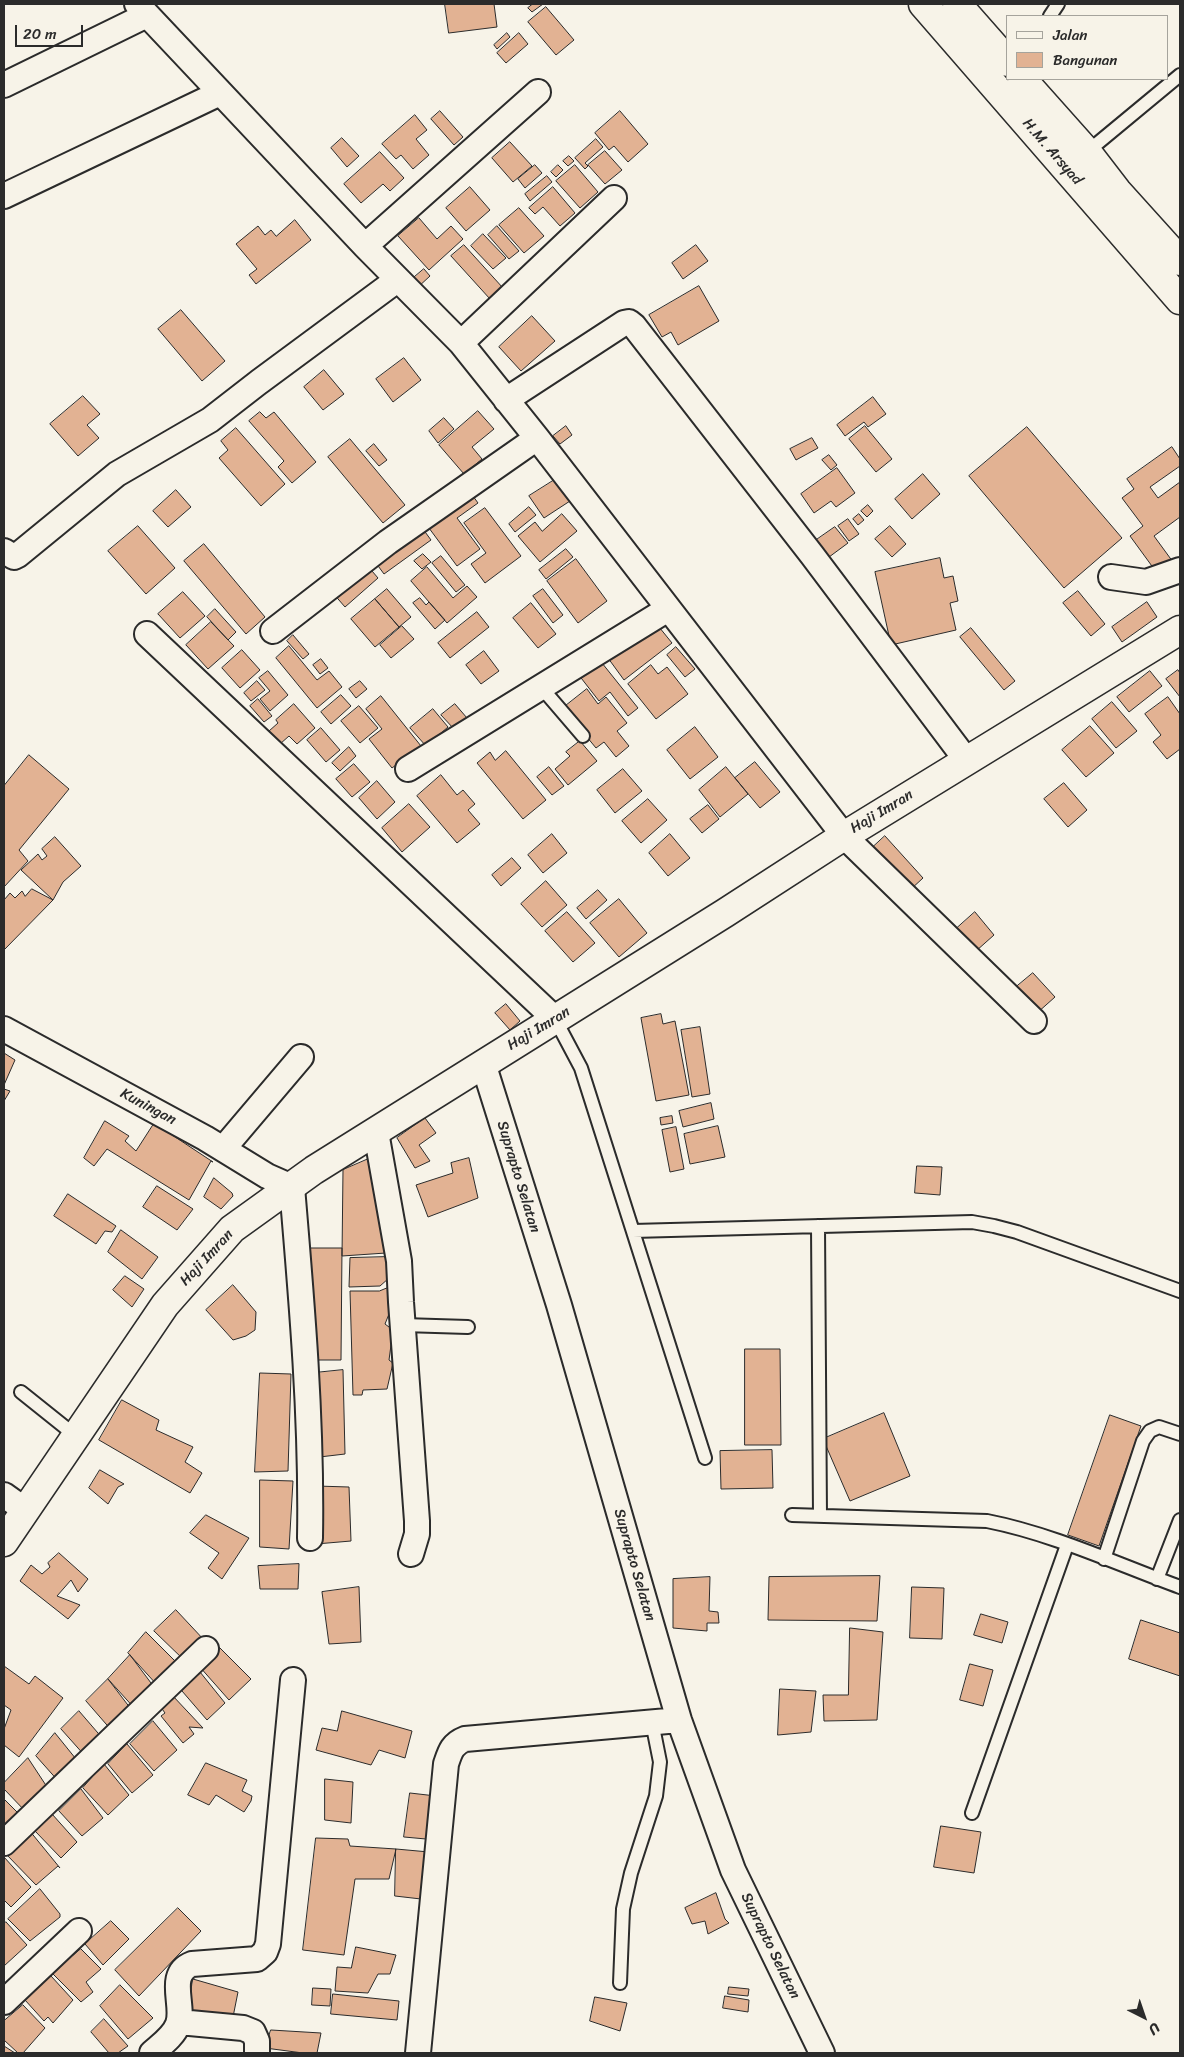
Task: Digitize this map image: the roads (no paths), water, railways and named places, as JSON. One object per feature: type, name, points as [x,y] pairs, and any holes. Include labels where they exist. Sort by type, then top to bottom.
[{"type":"street","name":"H.M. Arsyad","points":[[923,4],[1075,179],[1146,240],[1180,261]]},
{"type":"street","points":[[957,4],[1006,60]]},
{"type":"street","points":[[4,84],[142,9],[397,280],[461,343],[537,438],[844,836],[1034,1021]]},
{"type":"street","name":"H.M. Arsyad","points":[[1023,80],[1087,152],[1117,191],[1180,300]]},
{"type":"street","points":[[365,246],[538,92]]},
{"type":"street","points":[[4,196],[220,93]]},
{"type":"street","points":[[461,343],[614,198]]},
{"type":"street","points":[[4,551],[14,557],[18,555],[117,474],[210,420],[397,280]]},
{"type":"street","points":[[506,400],[624,323],[629,322],[812,555],[967,761]]},
{"type":"street","points":[[273,631],[388,542],[537,438]]},
{"type":"street","points":[[1111,577],[1146,582],[1180,570]]},
{"type":"street","points":[[408,768],[668,609]]},
{"type":"street","name":"Haji Imran","points":[[4,1542],[14,1503],[76,1436],[165,1305],[232,1229],[314,1170],[483,1063],[555,1020],[844,836],[1180,630]]},
{"type":"street","points":[[147,634],[555,1020]]},
{"type":"street","name":"Kuningan","points":[[4,1029],[223,1149],[267,1176],[292,1187]]},
{"type":"street","points":[[223,1149],[300,1057]]},
{"type":"street","name":"Suprapto Selatan","points":[[483,1063],[559,1305],[679,1720],[733,1870],[822,2053]]},
{"type":"street","points":[[376,1132],[400,1261],[417,1521],[417,1534],[411,1554]]},
{"type":"street","points":[[292,1187],[307,1369],[311,1480],[310,1538]]},
{"type":"street","points":[[4,1843],[206,1648]]},
{"type":"street","points":[[152,2053],[175,2030],[179,2022],[178,1980],[181,1970],[192,1964],[257,1959],[266,1952],[293,1680]]},
{"type":"street","points":[[418,2053],[446,1764],[451,1748],[464,1738],[679,1720]]},
{"type":"street","points":[[4,2002],[79,1931]]},
{"type":"street","points":[[179,2022],[243,2028],[253,2032],[257,2041],[257,2053]]},
{"type":"lane","points":[[1051,15],[1058,4]]},
{"type":"lane","points":[[1087,152],[1180,75]]},
{"type":"lane","points":[[541,687],[583,736]]},
{"type":"lane","points":[[555,1020],[581,1068],[704,1458]]},
{"type":"lane","points":[[633,1231],[972,1222],[994,1226],[1180,1291]]},
{"type":"lane","points":[[818,1226],[820,1516]]},
{"type":"lane","points":[[403,1325],[468,1327]]},
{"type":"lane","points":[[21,1392],[76,1436]]},
{"type":"lane","points":[[1104,1559],[1143,1441],[1150,1431],[1159,1427],[1180,1434]]},
{"type":"lane","points":[[792,1516],[987,1521],[1006,1525],[1067,1545],[1180,1588]]},
{"type":"lane","points":[[1157,1579],[1180,1520]]},
{"type":"lane","points":[[972,1813],[1067,1545]]},
{"type":"lane","points":[[620,1984],[623,1910],[631,1873],[656,1796],[660,1762],[652,1722]]}]
